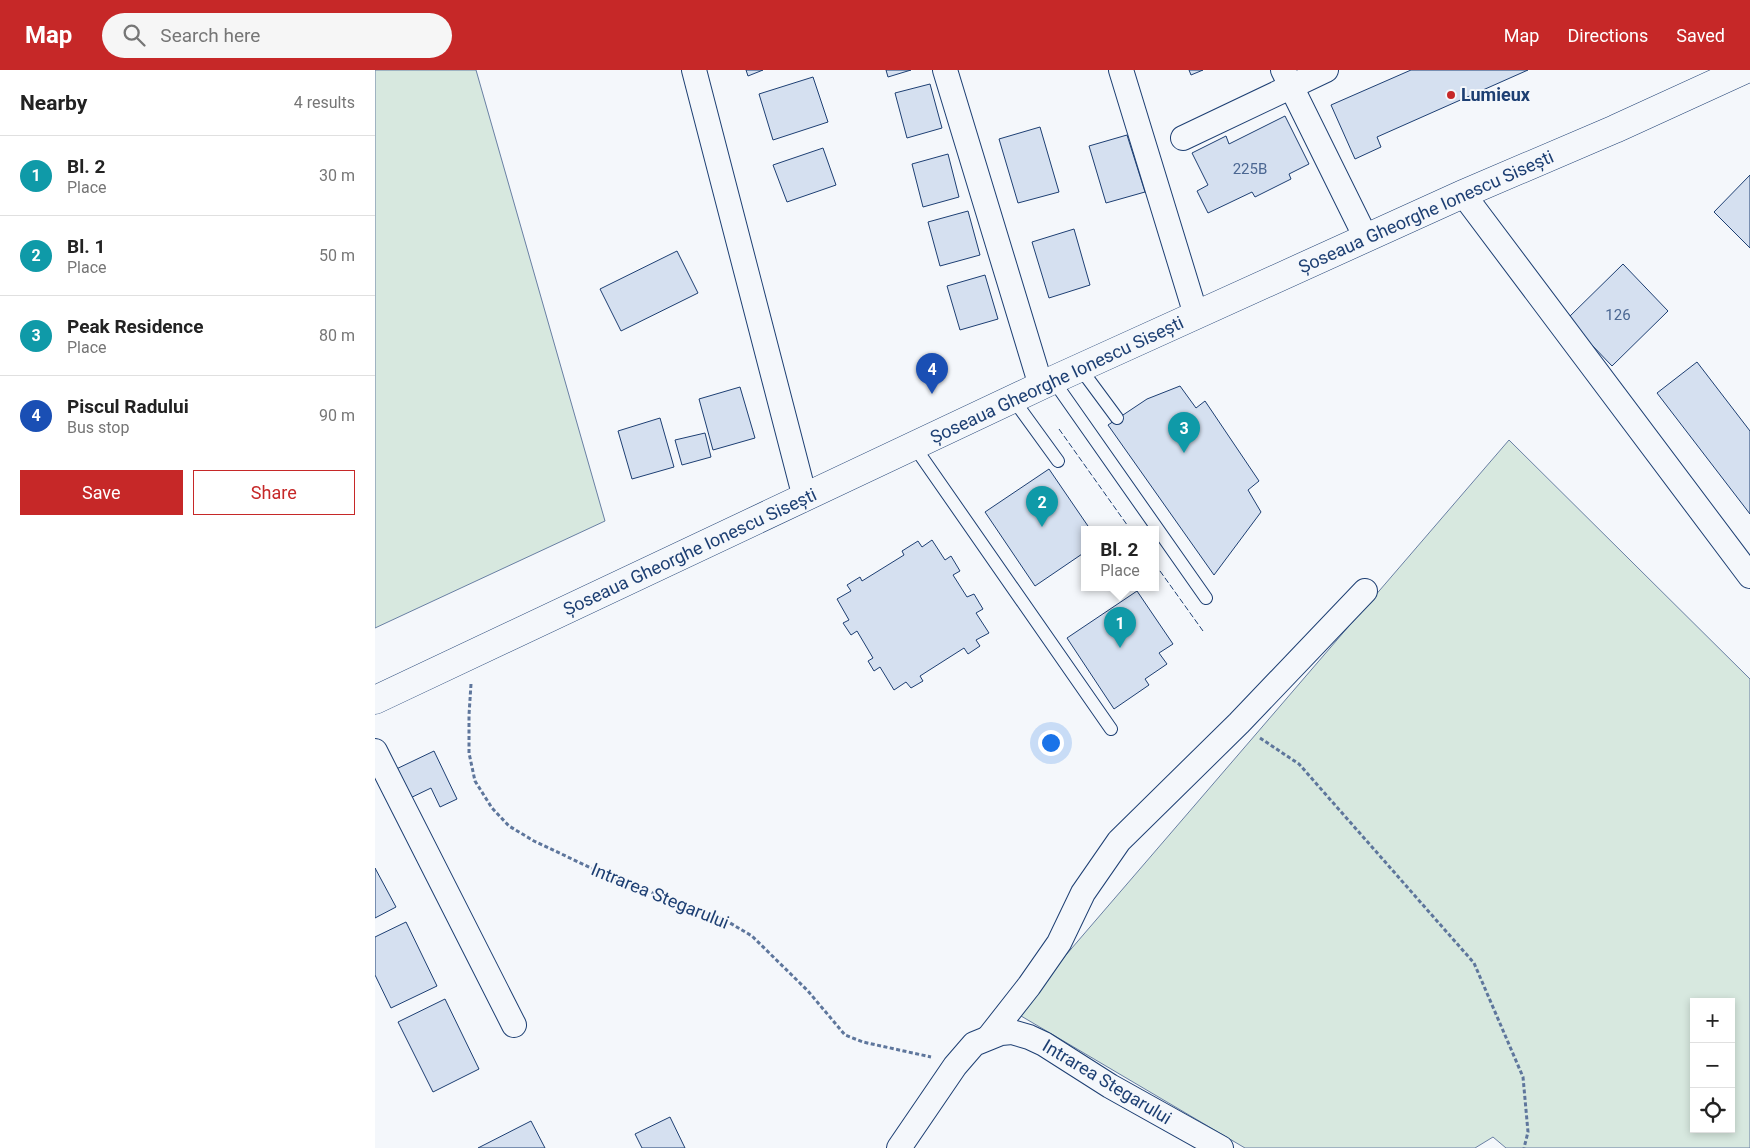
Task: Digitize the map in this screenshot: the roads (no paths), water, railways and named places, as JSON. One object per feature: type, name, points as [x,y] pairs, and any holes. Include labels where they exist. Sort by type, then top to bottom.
[{"type":"main road","name":"Șoseaua Gheorghe Ionescu Sisești","points":[[375,700],[1047,383],[1365,238],[1744,70]]},
{"type":"street","points":[[694,70],[805,498]]},
{"type":"street","points":[[945,70],[1047,383]]},
{"type":"street","points":[[1121,70],[1196,315]]},
{"type":"street","points":[[1183,138],[1287,78],[1326,70]]},
{"type":"street","points":[[1287,78],[1365,238]]},
{"type":"street","points":[[1463,194],[1750,576]]},
{"type":"street","points":[[899,1148],[955,1066],[974,1044],[989,1037],[1029,986],[1059,943],[1083,893],[1119,841],[1239,723],[1365,590]]},
{"type":"street","points":[[375,751],[514,1025]]},
{"type":"street","name":"Intrarea Stegarului","points":[[989,1037],[1012,1032],[1044,1044],[1111,1086],[1221,1148]]},
{"type":"lane","points":[[1080,368],[1117,418]]},
{"type":"lane","points":[[1047,383],[1153,526]]},
{"type":"lane","points":[[1013,399],[1058,461]]},
{"type":"lane","points":[[914,446],[1111,729]]},
{"type":"lane","points":[[1159,534],[1206,598]]},
{"type":"place","name":"Lumieux","points":[[1451,95]]},
{"type":"place","name":"Piscul Radului","points":[[932,394]]},
{"type":"place","name":"Peak Residence","points":[[1184,453]]},
{"type":"place","name":"Bl. 1","points":[[1042,527]]},
{"type":"place","name":"Bl. 2","points":[[1120,648]]}]
